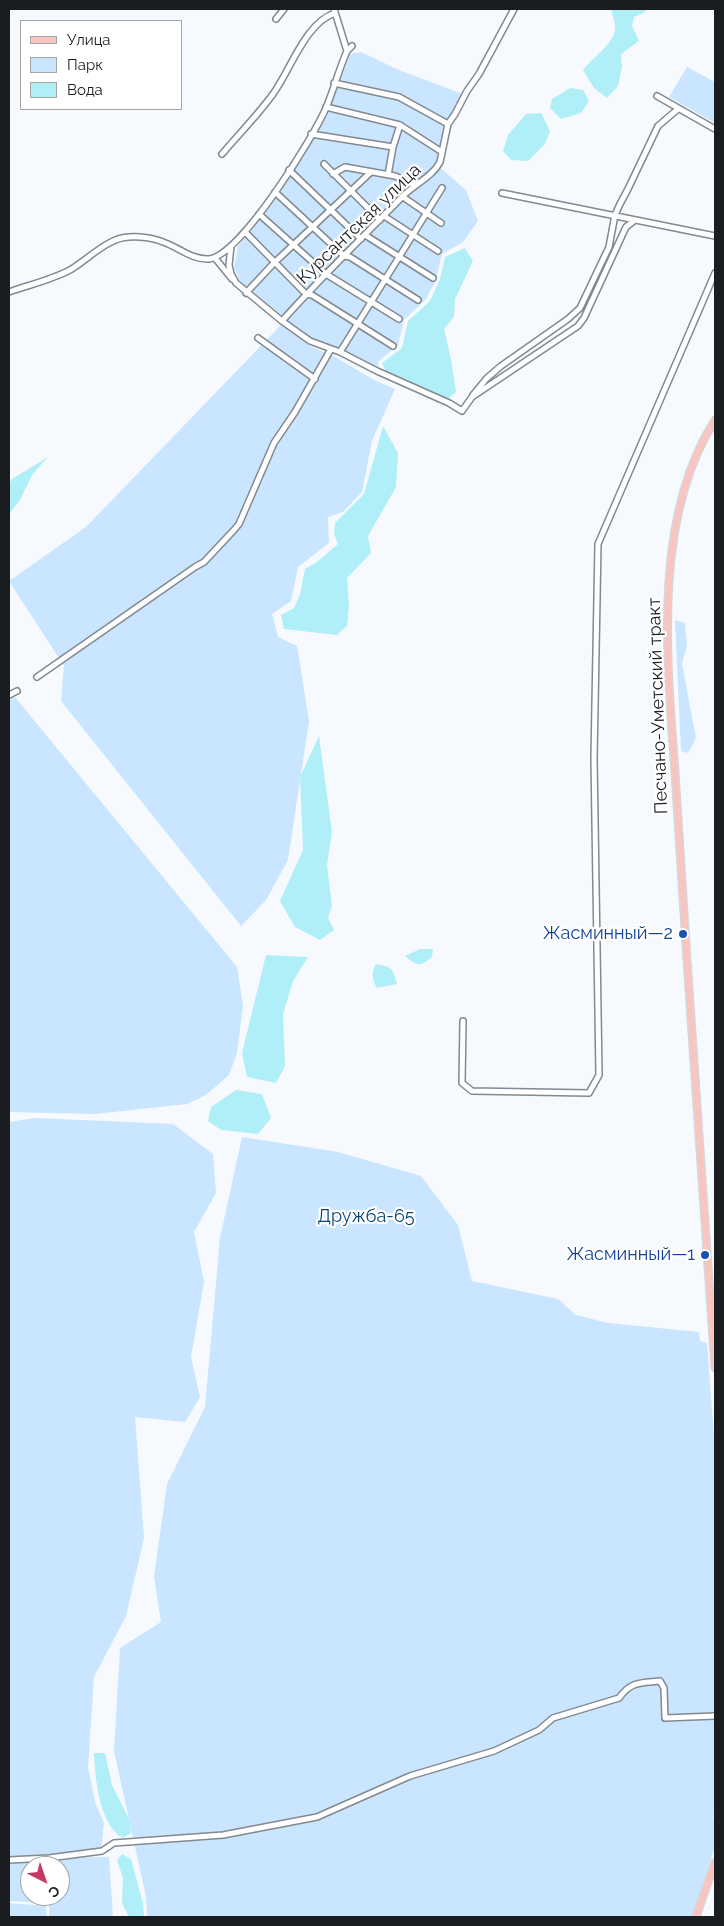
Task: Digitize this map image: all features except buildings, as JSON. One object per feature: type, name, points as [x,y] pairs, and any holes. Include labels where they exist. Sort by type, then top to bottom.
[{"type":"main road","name":"Песчано-Уметский тракт","points":[[715,420],[695,455],[685,491],[670,564],[667,608],[669,677],[715,1368]]},
{"type":"main road","points":[[696,1917],[715,1862]]},
{"type":"street","points":[[276,19],[284,9]]},
{"type":"street","name":"Курсантская улица","points":[[282,321],[306,294],[415,185],[437,167],[448,124],[467,90],[479,74],[514,9]]},
{"type":"street","points":[[222,154],[272,97],[291,61],[319,21],[333,10],[347,51]]},
{"type":"street","points":[[9,292],[69,270],[114,241],[128,236],[162,241],[190,255],[203,259],[215,258],[231,246],[260,214],[290,170],[326,107],[347,51],[352,46]]},
{"type":"street","points":[[334,83],[399,97],[448,124]]},
{"type":"street","points":[[657,96],[715,129]]},
{"type":"street","points":[[326,107],[400,125],[442,152]]},
{"type":"street","points":[[215,258],[227,275],[246,293],[310,341],[340,352],[377,371],[449,403],[462,411],[487,378],[576,313],[580,308],[612,239],[615,215],[658,126],[678,109]]},
{"type":"street","points":[[388,175],[393,147],[400,125]]},
{"type":"street","points":[[311,134],[393,147]]},
{"type":"street","points":[[324,164],[382,218],[438,251]]},
{"type":"street","points":[[333,174],[345,167],[395,176],[415,185]]},
{"type":"street","points":[[290,170],[363,237],[399,256],[433,278]]},
{"type":"street","points":[[246,293],[274,262],[371,172]]},
{"type":"street","points":[[340,352],[442,188]]},
{"type":"street","points":[[275,192],[344,256],[350,257],[418,300]]},
{"type":"street","points":[[502,193],[715,236]]},
{"type":"street","points":[[403,197],[441,224]]},
{"type":"street","points":[[260,214],[326,274],[399,318]]},
{"type":"street","points":[[612,239],[635,220]]},
{"type":"street","points":[[472,398],[578,326],[584,318],[626,227]]},
{"type":"street","points":[[247,234],[306,294],[312,295],[393,346]]},
{"type":"street","points":[[231,246],[229,265],[236,283]]},
{"type":"street","points":[[463,1021],[462,1083],[472,1090],[588,1093],[599,1075],[594,758],[598,544],[715,273]]},
{"type":"street","points":[[258,338],[315,379]]},
{"type":"street","points":[[37,678],[204,562],[234,530],[239,524],[274,443],[332,350]]},
{"type":"street","points":[[9,695],[18,691]]},
{"type":"street","points":[[9,1860],[49,1858],[102,1851],[114,1843],[223,1835],[317,1817],[410,1776],[494,1751],[539,1730],[553,1718],[620,1698],[625,1690],[634,1684],[660,1681],[664,1688],[665,1718],[715,1716]]},
{"type":"green space","points":[[361,52],[399,70],[463,94],[443,128],[437,165],[466,190],[478,221],[463,242],[442,254],[436,280],[426,299],[404,320],[398,345],[378,362],[379,372],[311,339],[241,283],[234,268],[238,246],[271,205],[327,116],[350,54]]},
{"type":"green space","points":[[687,67],[715,82],[715,123],[669,97]]},
{"type":"green space","points":[[281,325],[310,346],[395,389],[372,441],[362,492],[343,512],[328,517],[329,543],[298,567],[291,601],[272,614],[278,637],[297,646],[309,721],[288,860],[266,900],[241,926],[61,701],[64,666],[9,581],[86,527]]},
{"type":"green space","points":[[675,620],[685,623],[687,645],[682,664],[696,738],[688,753],[681,751]]},
{"type":"green space","points":[[9,692],[237,967],[243,1006],[237,1053],[229,1075],[206,1095],[187,1104],[95,1114],[9,1112]]},
{"type":"green space","points":[[35,1118],[173,1124],[213,1154],[216,1193],[194,1232],[204,1282],[191,1357],[200,1397],[185,1422],[135,1417],[144,1538],[126,1616],[94,1677],[88,1768],[96,1805],[104,1823],[101,1850],[20,1856],[20,1858],[9,1859],[9,1122]]},
{"type":"green space","name":"Дружба-65","points":[[242,1137],[338,1152],[421,1176],[458,1225],[472,1281],[558,1299],[576,1315],[608,1323],[699,1332],[700,1341],[707,1343],[715,1451],[715,1809],[712,1822],[715,1813],[715,1847],[692,1917],[147,1917],[146,1897],[114,1751],[120,1648],[161,1622],[154,1577],[167,1484],[205,1407],[220,1238]]},
{"type":"green space","points":[[109,1857],[113,1917],[49,1917],[49,1906],[70,1906],[70,1858]]},
{"type":"green space","points":[[9,1861],[20,1861],[20,1902],[9,1901]]},
{"type":"green space","points":[[9,1903],[20,1904],[20,1906],[46,1906],[47,1917],[9,1917]]},
{"type":"water","points":[[612,9],[646,9],[645,12],[634,17],[632,26],[639,41],[621,54],[622,67],[618,86],[607,98],[594,88],[583,70],[611,40],[615,29]]},
{"type":"water","points":[[570,88],[583,90],[589,101],[581,113],[561,119],[550,108],[552,99]]},
{"type":"water","points":[[541,113],[550,131],[545,144],[528,161],[511,160],[503,151],[508,135],[526,114]]},
{"type":"water","points":[[465,248],[473,261],[455,299],[454,317],[444,329],[456,392],[448,399],[387,374],[382,363],[402,348],[408,321],[430,301],[440,279],[445,257]]},
{"type":"water","points":[[383,426],[398,453],[396,487],[368,536],[371,553],[347,578],[349,606],[347,626],[337,635],[284,629],[281,615],[294,608],[300,594],[305,569],[317,562],[338,544],[334,534],[335,523],[364,494]]},
{"type":"water","points":[[48,457],[32,475],[20,500],[9,514],[9,484],[12,479]]},
{"type":"water","points":[[319,736],[332,832],[327,865],[332,906],[328,918],[334,930],[320,940],[295,927],[280,901],[303,850],[300,777]]},
{"type":"water","points":[[420,949],[433,949],[432,957],[422,964],[412,962],[405,956]]},
{"type":"water","points":[[266,955],[308,957],[293,981],[283,1014],[285,1066],[276,1083],[247,1077],[242,1053]]},
{"type":"water","points":[[376,964],[391,969],[397,984],[377,988],[373,976]]},
{"type":"water","points":[[236,1090],[262,1094],[271,1118],[258,1134],[221,1130],[208,1121],[211,1107]]},
{"type":"water","points":[[94,1753],[105,1753],[112,1785],[130,1821],[131,1833],[123,1838],[108,1823],[104,1812],[97,1787]]},
{"type":"water","points":[[122,1854],[131,1859],[143,1903],[144,1917],[129,1917],[122,1903],[123,1878],[117,1860]]},
{"type":"place","name":"Жасминный—2","points":[[683,934]]},
{"type":"place","name":"Жасминный—1","points":[[705,1255]]}]
